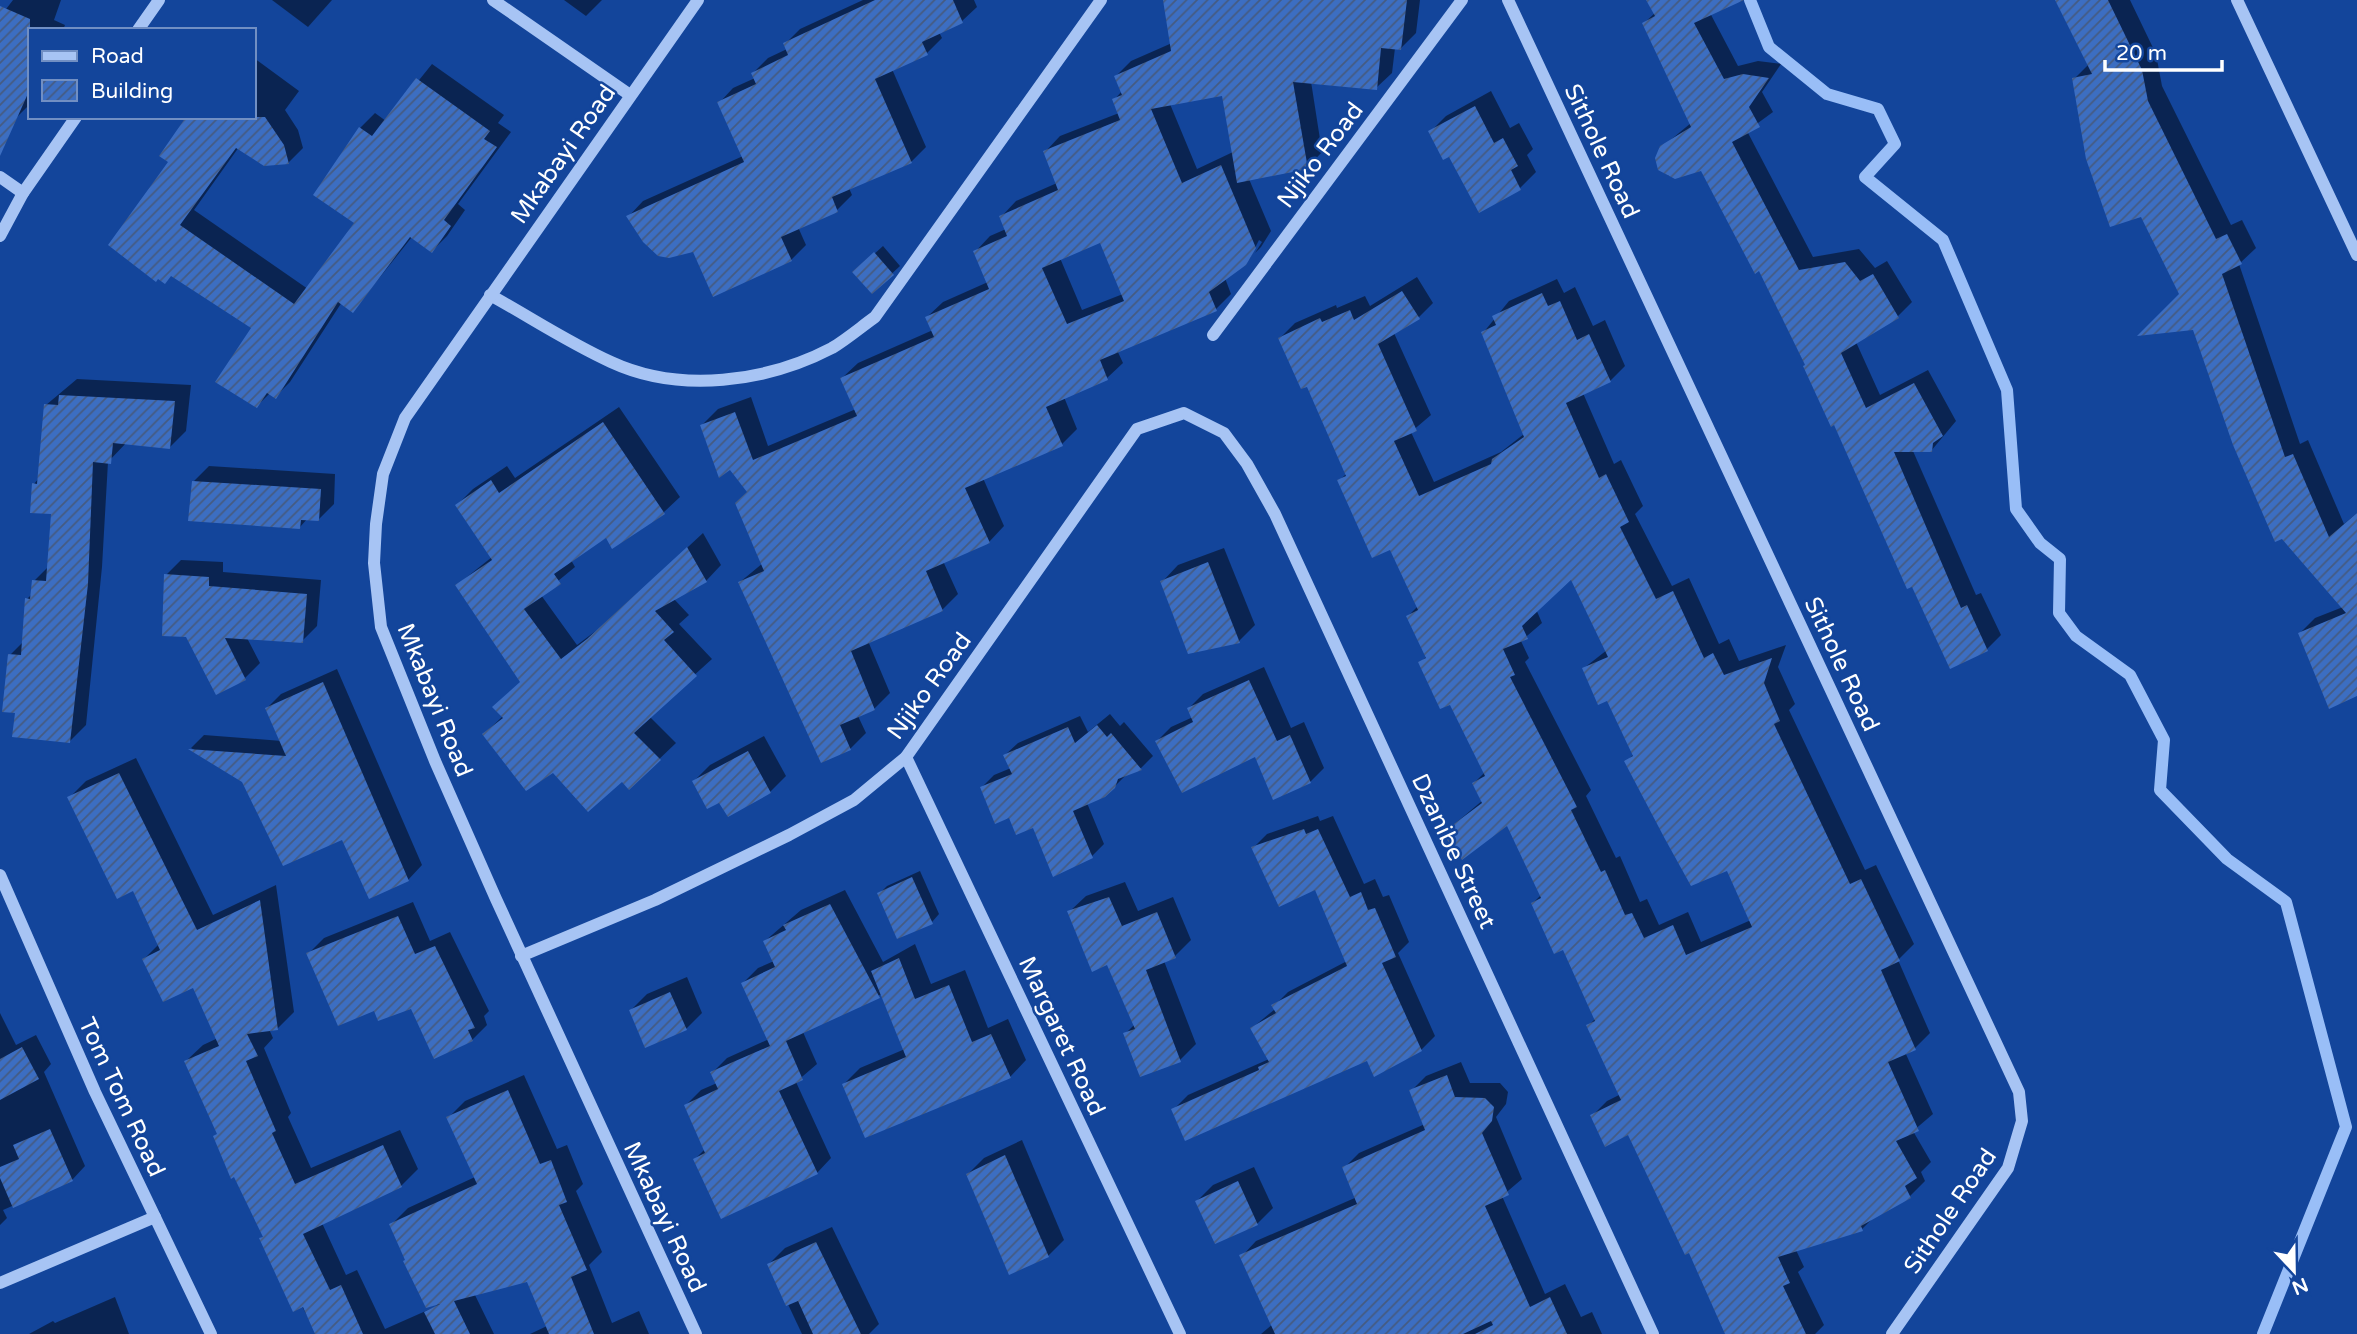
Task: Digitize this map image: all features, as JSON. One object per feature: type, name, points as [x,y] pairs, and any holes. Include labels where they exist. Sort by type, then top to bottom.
[{"type":"street","points":[[139,28],[159,0]]},
{"type":"street","points":[[492,0],[630,95]]},
{"type":"street","name":"Mkabayi Road","points":[[696,1334],[521,956],[435,761],[381,626],[374,563],[383,474],[405,418],[698,0]]},
{"type":"street","points":[[490,295],[613,363],[674,379],[730,380],[787,368],[834,347],[875,317],[1101,0]]},
{"type":"street","name":"Njiko Road","points":[[1213,335],[1462,0]]},
{"type":"street","name":"Sithole Road","points":[[1508,0],[2019,1092],[2022,1121],[2008,1168],[1892,1334]]},
{"type":"street","points":[[2237,0],[2357,255]]},
{"type":"street","points":[[0,236],[23,193],[75,119]]},
{"type":"street","points":[[0,177],[23,193]]},
{"type":"street","name":"Njiko Road","points":[[521,956],[655,900],[854,800],[906,757],[1137,429],[1184,413]]},
{"type":"street","name":"Dzanibe Street","points":[[1184,413],[1224,433],[1247,464],[1275,514],[1653,1334]]},
{"type":"street","name":"Margaret Road","points":[[906,757],[1180,1334]]},
{"type":"street","name":"Tom Tom Road","points":[[0,875],[95,1092],[211,1334]]},
{"type":"street","points":[[0,1283],[155,1217]]},
{"type":"building","points":[[875,0],[953,0],[963,23],[922,42],[928,55],[875,79],[912,163],[832,197],[838,212],[781,237],[792,261],[713,297],[693,252],[669,258],[658,256],[643,242],[626,216],[744,162],[717,102],[756,84],[751,73],[788,55],[783,43]]},
{"type":"building","points":[[1163,0],[1407,0],[1401,50],[1381,48],[1377,90],[1293,82],[1308,169],[1237,183],[1222,96],[1151,109],[1182,183],[1221,165],[1256,248],[1246,265],[1209,292],[1217,311],[1100,360],[1108,380],[1046,407],[1063,446],[965,488],[990,543],[926,571],[943,611],[851,651],[875,710],[840,725],[851,750],[821,763],[738,582],[764,571],[735,503],[747,492],[730,470],[719,478],[700,425],[735,412],[753,460],[857,416],[840,378],[934,337],[925,317],[989,289],[973,251],[1007,236],[999,216],[1058,190],[1043,151],[1120,120],[1112,99],[1122,95],[1114,76],[1171,51]],"holes":[[[1100,243],[1124,301],[1067,324],[1042,268]]]},
{"type":"building","points":[[1646,0],[1744,0],[1694,23],[1724,79],[1743,74],[1769,78],[1749,107],[1760,127],[1732,142],[1799,270],[1845,262],[1860,281],[1873,274],[1899,318],[1841,353],[1866,408],[1914,383],[1943,436],[1933,443],[1932,452],[1894,452],[1961,608],[1967,605],[1988,651],[1950,669],[1912,587],[1907,589],[1834,425],[1831,427],[1803,366],[1805,365],[1759,271],[1755,274],[1701,171],[1675,179],[1658,170],[1655,158],[1660,146],[1691,127],[1642,23],[1655,16]]},
{"type":"building","points":[[2055,0],[2108,0],[2142,70],[2148,101],[2216,239],[2227,234],[2242,264],[2222,274],[2285,457],[2293,454],[2329,537],[2357,513],[2357,696],[2329,709],[2298,633],[2346,613],[2282,539],[2275,542],[2233,445],[2193,330],[2137,336],[2179,294],[2141,217],[2110,227],[2086,159],[2072,78],[2092,74]]},
{"type":"building","points":[[0,6],[30,19],[30,28],[28,93],[0,156]]},
{"type":"building","points":[[416,78],[490,131],[484,139],[497,147],[444,220],[451,226],[432,253],[410,237],[353,313],[338,302],[276,399],[267,393],[257,408],[215,382],[251,328],[171,276],[165,284],[158,279],[156,282],[108,245],[168,162],[159,156],[185,119],[265,117],[284,145],[289,164],[264,166],[236,148],[180,225],[294,304],[354,223],[313,195],[359,127],[372,136]]},
{"type":"building","points":[[1475,106],[1494,143],[1503,138],[1518,166],[1511,170],[1521,190],[1479,213],[1449,157],[1443,160],[1428,131]]},
{"type":"building","points":[[874,252],[894,275],[872,294],[852,272]]},
{"type":"building","points":[[1402,291],[1420,319],[1378,344],[1417,431],[1394,441],[1419,496],[1491,464],[1492,459],[1524,437],[1481,332],[1496,325],[1492,316],[1542,293],[1548,306],[1560,301],[1577,340],[1589,334],[1611,382],[1566,403],[1599,478],[1606,474],[1629,522],[1620,527],[1656,599],[1673,591],[1704,658],[1713,653],[1724,675],[1772,658],[1764,683],[1780,721],[1774,724],[1850,884],[1861,879],[1900,961],[1881,970],[1916,1050],[1888,1062],[1919,1131],[1896,1141],[1917,1178],[1905,1186],[1911,1198],[1861,1226],[1863,1231],[1778,1257],[1790,1283],[1783,1286],[1806,1334],[1725,1334],[1689,1253],[1685,1255],[1628,1135],[1605,1147],[1590,1115],[1621,1100],[1586,1025],[1595,1021],[1563,950],[1554,954],[1531,903],[1541,898],[1507,826],[1462,860],[1442,833],[1482,803],[1472,783],[1485,776],[1450,705],[1440,709],[1418,662],[1426,658],[1406,616],[1418,610],[1390,550],[1372,558],[1337,480],[1346,476],[1307,387],[1301,389],[1278,338],[1320,318],[1322,322],[1350,310],[1354,320]],"holes":[[[1571,580],[1608,657],[1582,668],[1598,705],[1607,701],[1633,756],[1624,761],[1665,839],[1691,886],[1727,871],[1752,927],[1686,955],[1673,925],[1644,938],[1632,913],[1625,915],[1605,870],[1601,872],[1571,810],[1577,807],[1510,677],[1515,675],[1503,649],[1528,639],[1522,626]]]},
{"type":"building","points":[[59,395],[175,401],[170,449],[113,443],[111,464],[93,462],[88,584],[70,743],[12,737],[15,713],[2,712],[8,654],[21,655],[25,598],[30,599],[32,580],[46,581],[51,514],[30,513],[32,483],[37,484],[44,404],[58,405]]},
{"type":"building","points":[[603,422],[665,514],[612,549],[606,538],[554,574],[561,584],[524,609],[561,659],[587,639],[687,547],[707,582],[655,611],[674,632],[664,640],[697,676],[634,733],[661,760],[629,790],[622,782],[588,812],[553,773],[526,791],[482,734],[503,718],[492,707],[520,682],[455,585],[492,560],[455,505],[491,480],[499,493]]},
{"type":"building","points":[[192,481],[321,489],[319,521],[301,520],[300,529],[188,521]]},
{"type":"building","points":[[1208,562],[1240,643],[1188,654],[1160,581]]},
{"type":"building","points":[[164,574],[209,577],[209,586],[307,594],[303,643],[225,638],[246,680],[216,695],[186,637],[162,636]]},
{"type":"building","points":[[1249,680],[1277,741],[1290,735],[1311,783],[1273,800],[1255,757],[1182,793],[1155,741],[1193,722],[1187,708]]},
{"type":"building","points":[[323,682],[409,881],[369,899],[342,840],[283,866],[242,782],[188,749],[286,756],[265,708]]},
{"type":"building","points":[[1097,725],[1107,737],[1111,733],[1142,770],[1118,779],[1115,788],[1105,797],[1073,811],[1093,858],[1053,877],[1033,828],[1016,835],[1009,818],[995,824],[980,787],[1012,774],[1003,755],[1068,727],[1075,743]]},
{"type":"building","points":[[748,751],[771,793],[728,817],[719,803],[707,809],[692,781]]},
{"type":"building","points":[[119,773],[197,930],[260,900],[278,1030],[247,1034],[258,1056],[246,1061],[276,1131],[272,1133],[295,1184],[383,1145],[402,1187],[303,1234],[330,1290],[341,1285],[363,1334],[315,1334],[303,1307],[293,1312],[259,1238],[263,1237],[234,1177],[231,1179],[213,1136],[217,1134],[184,1061],[219,1046],[193,988],[163,1002],[142,959],[160,950],[133,891],[117,899],[67,797]]},
{"type":"building","points":[[1304,829],[1306,834],[1318,829],[1350,897],[1361,892],[1368,910],[1375,908],[1396,957],[1382,963],[1422,1051],[1374,1077],[1367,1061],[1185,1141],[1171,1109],[1259,1070],[1258,1067],[1269,1062],[1250,1028],[1276,1013],[1271,1005],[1347,966],[1315,890],[1279,907],[1251,847]]},
{"type":"building","points":[[912,877],[933,924],[897,939],[877,893]]},
{"type":"building","points":[[1109,897],[1122,926],[1157,912],[1176,958],[1146,970],[1181,1062],[1140,1077],[1123,1033],[1135,1029],[1107,965],[1092,972],[1067,911]]},
{"type":"building","points":[[830,904],[880,998],[786,1041],[803,1080],[779,1091],[818,1174],[721,1219],[693,1159],[705,1153],[684,1105],[718,1089],[710,1072],[770,1046],[741,983],[775,967],[763,941],[786,930],[783,925]]},
{"type":"building","points":[[398,916],[415,954],[435,946],[475,1028],[468,1030],[473,1041],[434,1059],[411,1009],[378,1021],[374,1011],[338,1026],[306,953]]},
{"type":"building","points":[[899,958],[915,999],[949,985],[972,1042],[991,1034],[1011,1078],[865,1138],[842,1084],[906,1057],[871,971]]},
{"type":"building","points":[[670,992],[687,1030],[645,1048],[629,1010]]},
{"type":"building","points":[[22,1047],[39,1079],[0,1100],[0,1059]]},
{"type":"building","points":[[1447,1075],[1455,1097],[1485,1098],[1494,1107],[1492,1121],[1482,1133],[1509,1195],[1485,1206],[1530,1307],[1550,1297],[1567,1334],[1475,1334],[1493,1325],[1491,1321],[1463,1334],[1275,1334],[1239,1255],[1357,1204],[1342,1167],[1425,1130],[1409,1090]]},
{"type":"building","points":[[508,1090],[540,1164],[551,1160],[567,1202],[559,1205],[587,1270],[571,1277],[594,1334],[549,1334],[527,1282],[454,1301],[470,1334],[435,1334],[424,1312],[440,1304],[426,1308],[403,1261],[405,1260],[389,1224],[477,1184],[446,1117]]},
{"type":"building","points":[[50,1129],[73,1181],[13,1208],[0,1178],[0,1167],[19,1159],[13,1145]]},
{"type":"building","points":[[1005,1155],[1049,1257],[1009,1275],[966,1174]]},
{"type":"building","points":[[1238,1181],[1258,1225],[1215,1244],[1195,1201]]},
{"type":"building","points":[[816,1242],[861,1334],[813,1334],[798,1301],[786,1306],[767,1264]]},
{"type":"waterway","points":[[1750,0],[1769,47],[1827,94],[1878,109],[1895,144],[1865,177],[1943,240],[2007,390],[2016,509],[2040,543],[2060,559],[2059,613],[2076,636],[2130,675],[2164,740],[2160,790],[2227,859],[2286,902],[2346,1127],[2263,1334]]}]
